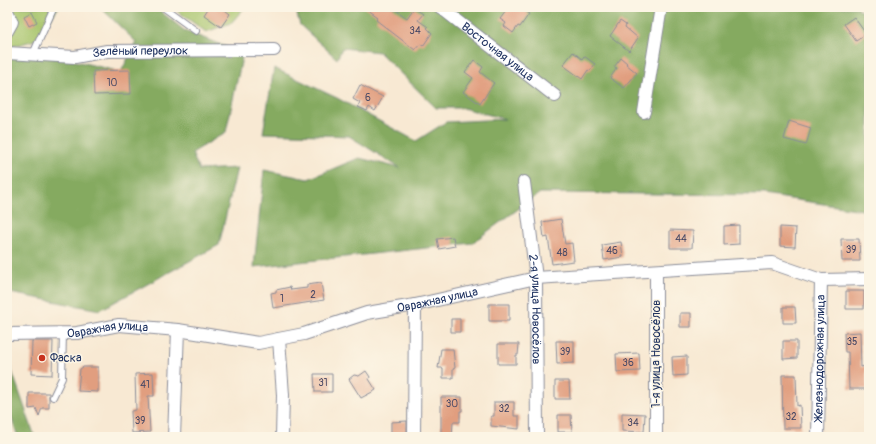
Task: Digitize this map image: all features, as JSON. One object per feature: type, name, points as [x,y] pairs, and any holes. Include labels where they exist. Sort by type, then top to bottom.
[{"type":"street","name":"Восточная улица","points":[[440,7],[555,96]]},
{"type":"street","points":[[644,112],[661,7]]},
{"type":"street","points":[[7,11],[12,22],[7,31]]},
{"type":"street","name":"Зелёный переулок","points":[[7,53],[75,57],[107,51],[274,50]]},
{"type":"street","name":"2-я улица Новосёлов","points":[[524,182],[536,278],[537,437]]},
{"type":"street","name":"Овражная улица","points":[[7,334],[77,333],[119,325],[178,330],[258,342],[304,334],[367,313],[415,305],[536,278],[772,263],[821,280],[869,279]]},
{"type":"street","name":"1-я улица Новосёлов","points":[[656,271],[656,437]]},
{"type":"street","name":"Железнодорожная улица","points":[[818,437],[821,280]]},
{"type":"street","points":[[414,437],[415,305]]},
{"type":"street","points":[[174,437],[178,330]]},
{"type":"street","points":[[279,339],[283,395],[282,437]]},
{"type":"lane","points":[[33,54],[54,7]]},
{"type":"lane","points":[[163,7],[196,31]]},
{"type":"lane","points":[[53,397],[62,378],[63,333]]},
{"type":"green space","points":[[7,7],[59,7],[35,40],[7,48]]},
{"type":"green space","points":[[100,7],[155,7],[185,31],[243,53],[226,132],[192,153],[199,170],[237,168],[219,245],[100,310],[10,293],[7,228],[7,57],[26,49],[121,72],[136,42]]},
{"type":"green space","points":[[172,7],[245,7],[231,23],[206,32]]},
{"type":"green space","points":[[295,7],[859,7],[858,9],[869,15],[869,211],[764,195],[540,193],[472,243],[254,267],[264,170],[308,179],[359,158],[400,168],[349,136],[263,133],[274,68],[337,98],[416,141],[446,122],[505,119],[463,108],[436,108],[379,52],[342,48],[337,59],[300,25]]},
{"type":"green space","points":[[7,357],[35,437],[18,437],[7,404]]},
{"type":"building","points":[[209,7],[221,7],[230,14],[221,27],[204,15]]},
{"type":"building","points":[[364,7],[392,7],[407,18],[414,8],[423,14],[418,20],[428,27],[427,28],[432,33],[423,46],[420,44],[415,50],[376,20],[378,17]]},
{"type":"building","points":[[509,7],[519,7],[529,14],[520,27],[518,26],[513,33],[504,26],[506,23],[500,19]]},
{"type":"building","points":[[32,12],[37,22],[29,26],[24,16]]},
{"type":"building","points":[[854,17],[866,34],[856,41],[844,24]]},
{"type":"building","points":[[620,21],[626,25],[625,27],[638,38],[629,51],[610,36]]},
{"type":"building","points":[[573,52],[582,59],[584,56],[595,64],[590,71],[588,70],[582,79],[563,65]]},
{"type":"building","points":[[621,58],[637,73],[624,88],[610,78],[617,68],[614,67]]},
{"type":"building","points":[[474,60],[483,67],[480,72],[494,83],[480,104],[463,92],[473,78],[465,72]]},
{"type":"building","points":[[130,70],[131,94],[94,95],[93,71]]},
{"type":"building","points":[[360,85],[383,97],[375,111],[369,107],[367,111],[358,107],[360,103],[353,99]]},
{"type":"building","points":[[789,121],[811,128],[806,145],[784,139]]},
{"type":"building","points":[[561,219],[565,244],[572,243],[574,261],[552,264],[548,237],[544,238],[542,222]]},
{"type":"building","points":[[739,225],[739,244],[724,245],[724,226]]},
{"type":"building","points":[[780,227],[796,228],[795,247],[780,246]]},
{"type":"building","points":[[670,230],[693,231],[692,248],[670,248]]},
{"type":"building","points":[[453,237],[455,246],[439,249],[437,239]]},
{"type":"building","points":[[841,239],[859,239],[860,261],[842,261]]},
{"type":"building","points":[[621,242],[623,257],[604,260],[602,245]]},
{"type":"building","points":[[321,283],[324,300],[273,308],[271,293],[276,292],[276,290],[290,287],[291,290],[307,288],[307,285]]},
{"type":"building","points":[[846,291],[864,291],[864,309],[846,309]]},
{"type":"building","points":[[489,304],[509,304],[509,321],[489,321]]},
{"type":"building","points":[[783,307],[795,307],[796,323],[783,323]]},
{"type":"building","points":[[680,313],[691,313],[691,327],[680,327]]},
{"type":"building","points":[[451,319],[460,319],[460,332],[451,332]]},
{"type":"building","points":[[860,332],[861,367],[866,366],[867,389],[849,389],[848,352],[845,352],[844,333]]},
{"type":"building","name":"Фаска","points":[[32,341],[53,341],[52,375],[31,374]]},
{"type":"building","points":[[556,341],[574,341],[574,363],[557,364]]},
{"type":"building","points":[[783,341],[797,341],[797,358],[783,359]]},
{"type":"building","points":[[498,344],[519,344],[518,355],[516,355],[516,364],[498,364]]},
{"type":"building","points":[[441,349],[453,349],[455,368],[453,369],[453,378],[443,378],[443,368],[438,368]]},
{"type":"building","points":[[639,353],[640,371],[617,372],[616,354]]},
{"type":"building","points":[[687,356],[687,375],[673,376],[672,357]]},
{"type":"building","points":[[83,367],[98,367],[98,392],[78,391],[80,369]]},
{"type":"building","points":[[366,371],[376,390],[361,398],[349,379],[354,375],[359,376]]},
{"type":"building","points":[[153,373],[154,396],[148,396],[150,432],[132,433],[131,411],[136,410],[135,374]]},
{"type":"building","points":[[314,374],[332,374],[332,392],[315,392]]},
{"type":"building","points":[[782,375],[796,375],[797,406],[800,405],[801,428],[783,428]]},
{"type":"building","points":[[555,381],[569,381],[570,399],[555,399]]},
{"type":"building","points":[[29,393],[49,393],[49,408],[42,408],[39,416],[36,408],[29,409]]},
{"type":"building","points":[[441,397],[462,397],[460,422],[453,422],[452,437],[441,437]]},
{"type":"building","points":[[494,402],[514,402],[514,416],[519,416],[519,429],[491,426],[491,416],[494,416]]},
{"type":"building","points":[[622,413],[645,414],[644,432],[622,431]]},
{"type":"building","points":[[558,415],[571,415],[572,432],[558,432]]},
{"type":"building","points":[[407,421],[407,437],[391,437],[391,422]]},
{"type":"place","name":"Фаска","points":[[42,358]]}]
